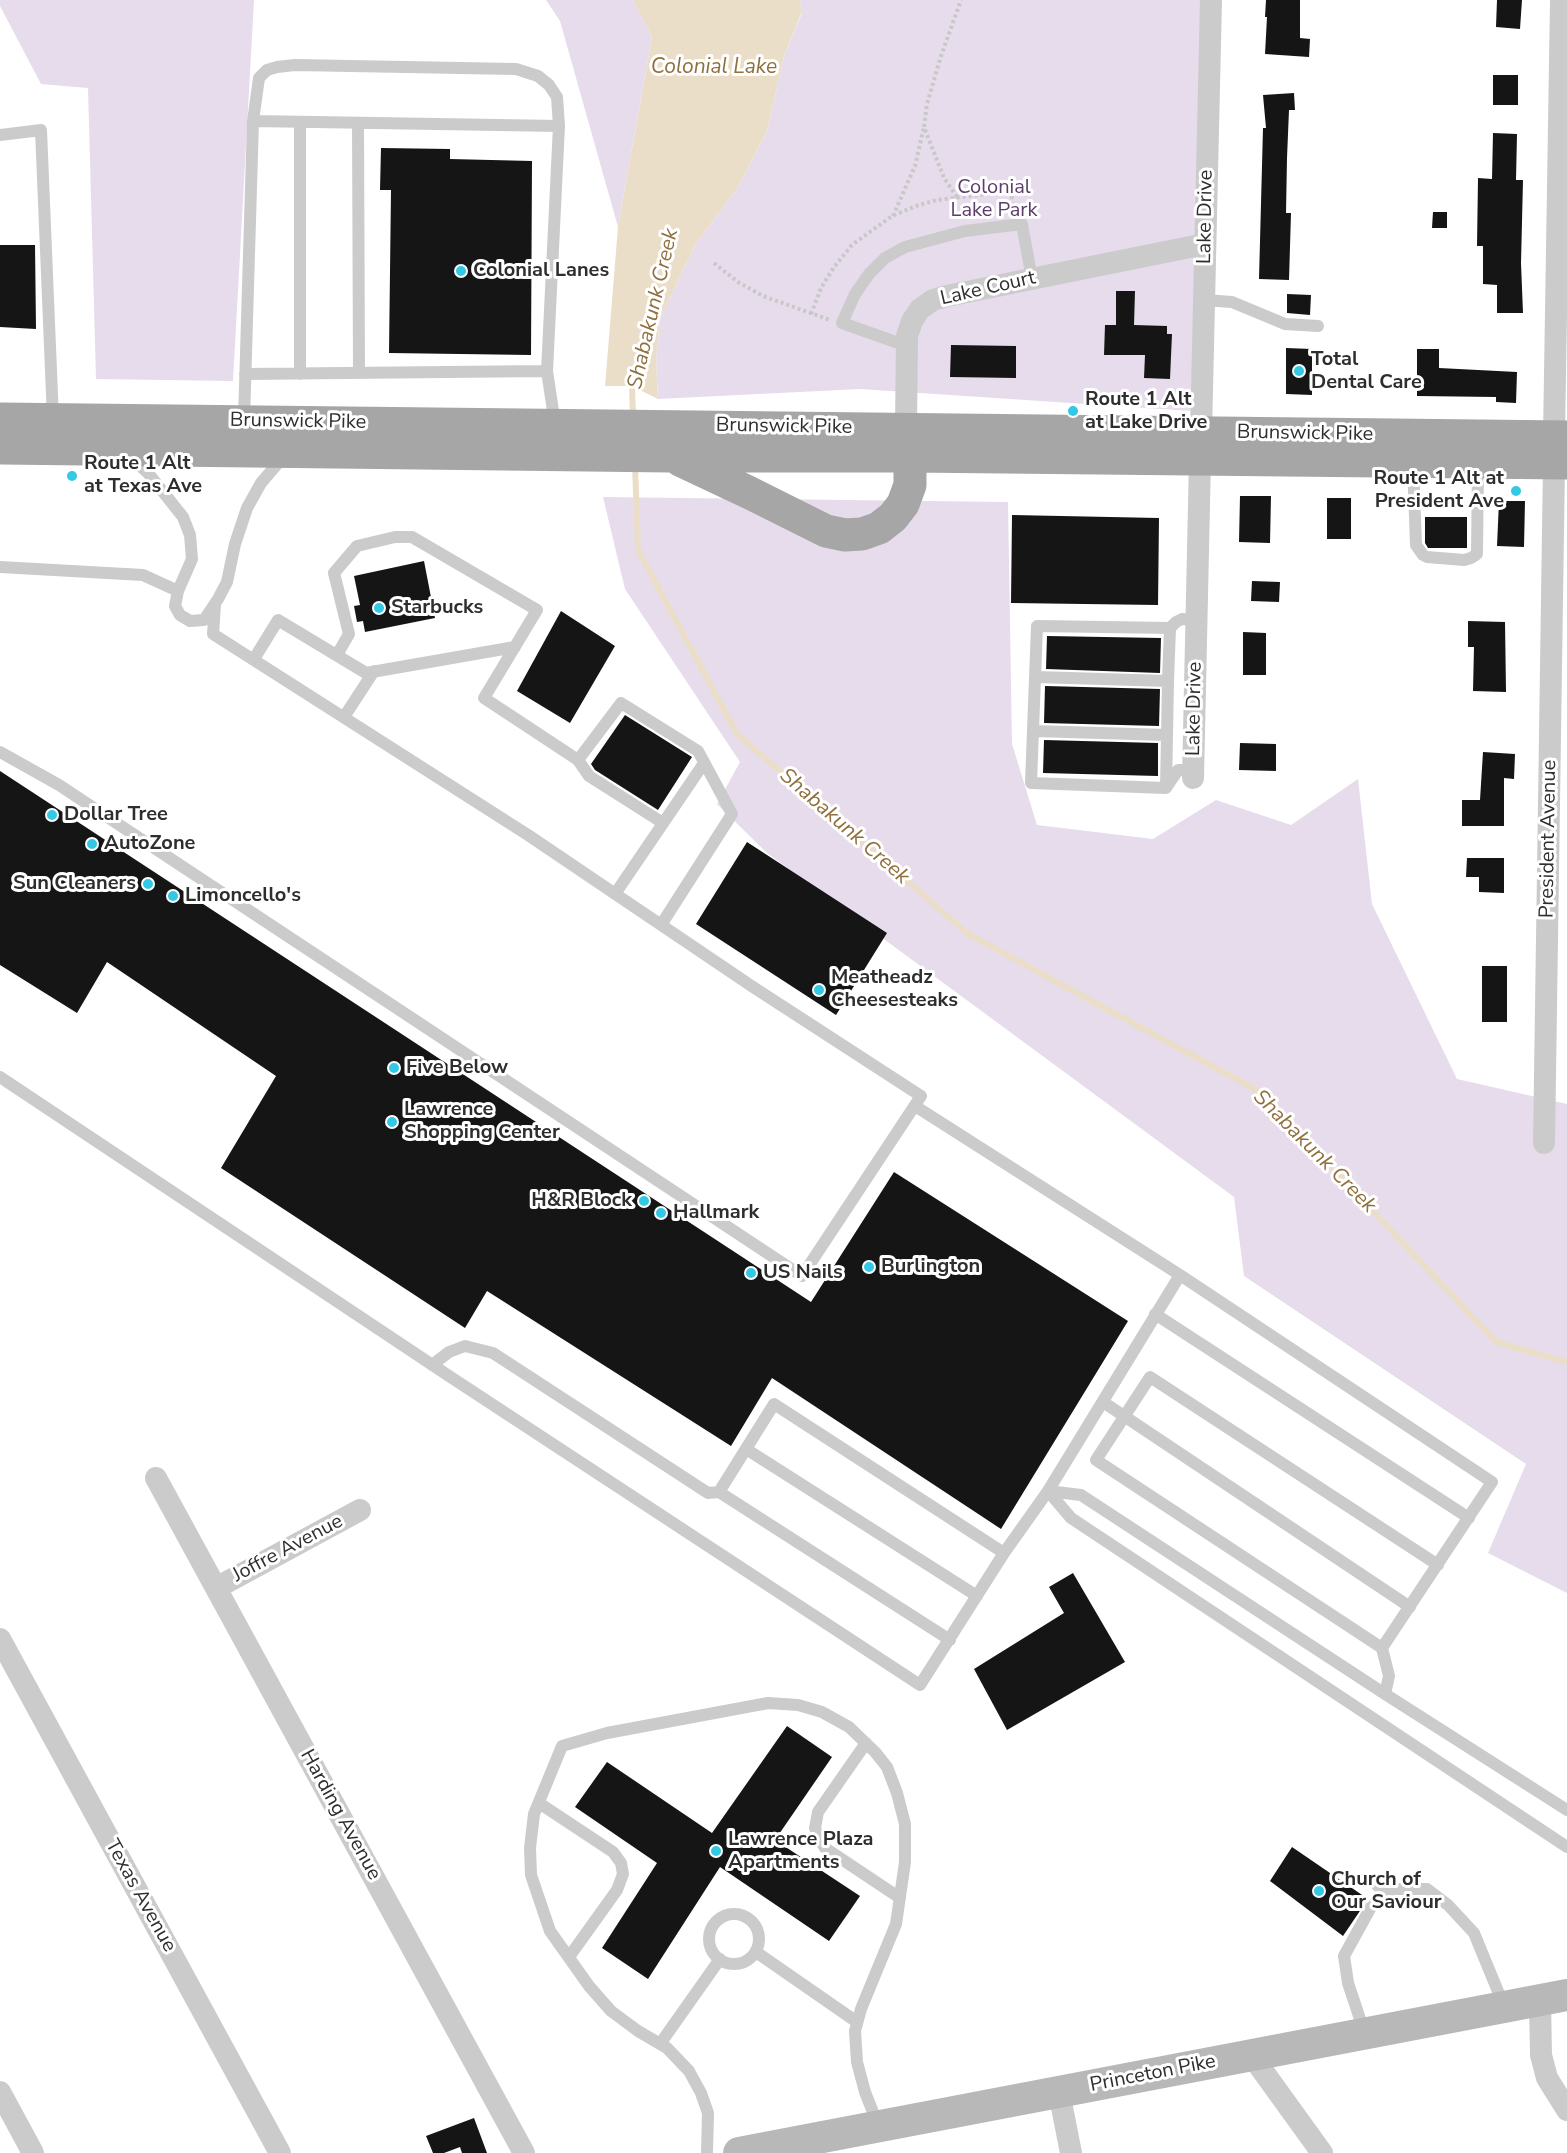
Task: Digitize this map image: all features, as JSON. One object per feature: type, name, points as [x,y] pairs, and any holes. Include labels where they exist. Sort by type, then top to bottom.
[{"type":"main road","name":"Brunswick Pike","points":[[0,419],[244,422],[577,435],[658,446],[908,442],[1561,450]]},
{"type":"main road","name":"Brunswick Pike","points":[[0,448],[288,451],[577,435]]},
{"type":"main road","points":[[658,446],[826,531],[845,535],[862,534],[879,528],[893,517],[903,504],[910,485],[908,442]]},
{"type":"main road","name":"Brunswick Pike","points":[[1200,446],[1413,462],[1478,462],[1561,450]]},
{"type":"main road","name":"Princeton Pike","points":[[739,2153],[1553,1998]]},
{"type":"street","name":"Lake Drive","points":[[1193,774],[1211,0]]},
{"type":"street","name":"President Avenue","points":[[1544,1143],[1561,450],[1561,0]]},
{"type":"street","name":"Lake Court","points":[[908,442],[907,336],[912,321],[920,309],[933,300],[1205,244]]},
{"type":"street","name":"Harding Avenue","points":[[156,1478],[524,2153]]},
{"type":"street","name":"Joffre Avenue","points":[[216,1588],[360,1510]]},
{"type":"street","name":"Texas Avenue","points":[[0,1639],[280,2153]]},
{"type":"street","points":[[1553,1998],[1540,2055],[1547,2078],[1567,2110]]},
{"type":"street","points":[[1252,2056],[1322,2153]]},
{"type":"street","points":[[0,2092],[33,2153]]},
{"type":"street","points":[[1059,2092],[1071,2153]]},
{"type":"lane","points":[[244,422],[253,121],[259,78],[267,70],[277,67],[516,69],[538,76],[549,85],[557,97],[559,126],[547,371],[577,435]]},
{"type":"lane","points":[[253,121],[559,126]]},
{"type":"lane","points":[[300,122],[300,374]]},
{"type":"lane","points":[[358,123],[359,373]]},
{"type":"lane","points":[[0,135],[40,130],[53,420]]},
{"type":"lane","points":[[907,346],[842,323],[855,294],[869,274],[885,258],[905,247],[965,231],[1022,224],[1032,279]]},
{"type":"lane","points":[[1204,300],[1232,302],[1285,324],[1318,326]]},
{"type":"lane","points":[[245,374],[547,371]]},
{"type":"lane","points":[[119,448],[148,472],[183,517],[193,551],[192,559],[178,591],[175,606],[180,615],[190,621],[204,620],[215,605],[227,582],[235,544],[247,508],[261,483],[288,451]]},
{"type":"lane","points":[[1413,462],[1416,545],[1427,557],[1464,560],[1477,554],[1478,462]]},
{"type":"lane","points":[[338,656],[349,634],[334,573],[357,546],[395,537],[412,537],[537,610],[484,698],[578,760],[589,776],[663,823]]},
{"type":"lane","points":[[0,567],[144,575],[178,591]]},
{"type":"lane","points":[[0,752],[58,785],[802,1276],[921,1096],[528,835],[213,634],[215,605]]},
{"type":"lane","points":[[254,659],[278,620],[366,673],[515,647]]},
{"type":"lane","points":[[1166,788],[1170,628],[1182,620],[1196,620]]},
{"type":"lane","points":[[1166,788],[1031,783],[1037,626],[1170,628]]},
{"type":"lane","points":[[344,717],[374,671]]},
{"type":"lane","points":[[1036,677],[1168,681]]},
{"type":"lane","points":[[578,760],[621,703],[698,751],[732,814],[661,925]]},
{"type":"lane","points":[[1034,731],[1167,735]]},
{"type":"lane","points":[[615,894],[704,763]]},
{"type":"lane","points":[[1166,788],[1178,770],[1193,774]]},
{"type":"lane","points":[[0,1077],[432,1365],[920,1685],[1004,1553],[1048,1491],[1180,1275]]},
{"type":"lane","points":[[915,1106],[1180,1275],[1492,1482],[1382,1648]]},
{"type":"lane","points":[[1155,1314],[1469,1518]]},
{"type":"lane","points":[[432,1365],[449,1352],[465,1346],[493,1353],[708,1493],[719,1492],[950,1640]]},
{"type":"lane","points":[[1385,1694],[1389,1676],[1382,1648],[1096,1460],[1150,1377],[1438,1565]]},
{"type":"lane","points":[[1102,1402],[1410,1607]]},
{"type":"lane","points":[[719,1492],[774,1404],[1004,1553]]},
{"type":"lane","points":[[746,1449],[977,1596]]},
{"type":"lane","points":[[1048,1491],[1081,1495],[1567,1810]]},
{"type":"lane","points":[[1048,1491],[1071,1518],[1567,1847]]},
{"type":"lane","points":[[707,2153],[708,2113],[701,2093],[689,2071],[667,2048],[638,2031],[611,2011],[589,1986],[550,1931],[531,1875],[531,1836],[534,1814],[562,1746],[607,1733],[768,1703],[798,1706],[822,1712],[849,1727],[888,1767],[900,1803],[904,1824],[905,1853],[896,1924],[855,2031],[857,2062],[865,2092],[879,2127]]},
{"type":"lane","points":[[866,1743],[818,1812],[815,1828],[825,1848],[900,1898]]},
{"type":"lane","points":[[539,1803],[613,1852],[621,1863],[623,1874],[617,1890],[569,1957]]},
{"type":"lane","points":[[1375,1883],[1387,1896]]},
{"type":"lane","points":[[1365,2034],[1348,1983],[1344,1956],[1371,1907],[1397,1889],[1427,1889],[1448,1905],[1473,1933],[1504,2007]]},
{"type":"lane","points":[[729,1915],[745,1917],[756,1928],[759,1944],[756,1952],[743,1962],[727,1963],[720,1959],[710,1946],[711,1930],[722,1918],[729,1915]]},
{"type":"lane","points":[[756,1952],[857,2022]]},
{"type":"lane","points":[[660,2044],[720,1959]]},
{"type":"path","points":[[892,216],[915,166],[927,104],[961,0]]},
{"type":"path","points":[[924,127],[944,177],[957,197]]},
{"type":"path","points":[[714,263],[738,282],[763,296],[795,309],[842,323]]},
{"type":"green space","points":[[0,0],[254,0],[233,381],[96,379],[88,88],[41,84],[0,6]]},
{"type":"green space","points":[[546,0],[633,0],[652,37],[618,227],[560,21]]},
{"type":"green space","name":"Colonial Lake Park","points":[[800,0],[1201,0],[1191,411],[860,389],[658,399],[656,359],[660,319],[696,243],[737,189],[767,131],[784,56],[802,13]]},
{"type":"green space","points":[[603,497],[1008,502],[1012,744],[1037,825],[1153,839],[1216,800],[1291,825],[1358,779],[1372,904],[1457,1079],[1567,1104],[1567,1593],[1488,1553],[1526,1464],[1244,1276],[1234,1197],[767,853],[717,804],[740,762],[625,589]]},
{"type":"water","name":"Colonial Lake","points":[[633,0],[800,0],[802,12],[784,56],[767,131],[737,189],[696,243],[660,319],[656,359],[658,399],[632,386],[605,386],[618,227],[652,37]]},
{"type":"building","points":[[1266,0],[1300,0],[1300,38],[1310,39],[1309,57],[1265,54]]},
{"type":"building","points":[[1497,0],[1522,0],[1520,29],[1496,27]]},
{"type":"building","points":[[1493,75],[1518,75],[1518,105],[1493,105]]},
{"type":"building","points":[[1294,93],[1295,110],[1289,110],[1287,158],[1286,213],[1291,213],[1289,280],[1259,279],[1263,128],[1266,128],[1263,95]]},
{"type":"building","points":[[1493,133],[1517,134],[1516,180],[1523,180],[1521,263],[1523,313],[1497,313],[1497,285],[1483,284],[1483,246],[1477,246],[1478,178],[1492,179]]},
{"type":"building","name":"Colonial Lanes","points":[[381,148],[450,149],[450,159],[532,161],[531,355],[389,353],[391,190],[380,190]]},
{"type":"building","points":[[1433,212],[1447,212],[1447,228],[1432,228]]},
{"type":"building","points":[[0,245],[35,245],[36,329],[0,327]]},
{"type":"building","points":[[1116,291],[1135,291],[1134,325],[1167,326],[1167,334],[1172,334],[1170,379],[1144,378],[1145,355],[1104,355],[1105,325],[1116,325]]},
{"type":"building","points":[[1287,294],[1311,295],[1310,315],[1287,313]]},
{"type":"building","points":[[951,345],[1016,346],[1016,378],[950,377]]},
{"type":"building","name":"Total Dental Care","points":[[1286,348],[1312,349],[1312,395],[1286,394]]},
{"type":"building","points":[[1417,349],[1439,349],[1439,368],[1517,372],[1516,403],[1496,402],[1496,397],[1417,396]]},
{"type":"building","points":[[1240,496],[1271,496],[1270,543],[1239,542]]},
{"type":"building","points":[[1327,498],[1351,498],[1351,539],[1327,539]]},
{"type":"building","points":[[1499,501],[1525,501],[1524,547],[1497,546]]},
{"type":"building","points":[[1012,515],[1159,518],[1158,605],[1011,603]]},
{"type":"building","points":[[1425,517],[1467,517],[1467,548],[1428,548],[1425,543]]},
{"type":"building","points":[[424,561],[435,618],[365,632],[363,621],[357,622],[354,606],[360,605],[354,576]]},
{"type":"building","points":[[1252,581],[1280,582],[1279,602],[1251,601]]},
{"type":"building","points":[[561,611],[615,646],[570,723],[517,691]]},
{"type":"building","points":[[1468,621],[1505,622],[1506,692],[1473,691],[1474,647],[1468,647]]},
{"type":"building","points":[[1243,632],[1266,633],[1266,675],[1243,675]]},
{"type":"building","points":[[1047,636],[1161,638],[1160,673],[1046,669]]},
{"type":"building","points":[[1045,686],[1160,689],[1159,726],[1044,723]]},
{"type":"building","points":[[625,715],[692,757],[658,810],[595,770],[591,764]]},
{"type":"building","points":[[1044,740],[1158,743],[1158,776],[1043,773]]},
{"type":"building","points":[[1240,743],[1276,744],[1276,771],[1239,770]]},
{"type":"building","points":[[1483,752],[1515,754],[1514,779],[1504,778],[1504,826],[1462,826],[1462,800],[1480,800]]},
{"type":"building","name":"Lawrence Shopping Center","points":[[0,771],[811,1302],[894,1172],[1128,1321],[1001,1529],[772,1378],[731,1446],[487,1291],[465,1328],[221,1168],[276,1076],[107,962],[77,1013],[0,965]]},
{"type":"building","points":[[747,842],[887,933],[836,1015],[696,924]]},
{"type":"building","points":[[1467,858],[1504,858],[1504,893],[1479,892],[1479,877],[1466,877]]},
{"type":"building","points":[[1482,966],[1507,966],[1507,1022],[1482,1022]]},
{"type":"building","points":[[1073,1573],[1125,1662],[1007,1730],[974,1669],[1064,1613],[1049,1587]]},
{"type":"building","name":"Lawrence Plaza Apartments","points":[[787,1726],[832,1757],[775,1840],[860,1896],[829,1941],[720,1867],[648,1979],[602,1948],[657,1863],[575,1807],[607,1762],[712,1833]]},
{"type":"building","name":"Church of Our Saviour","points":[[1292,1847],[1368,1899],[1343,1936],[1270,1881]]},
{"type":"building","points":[[474,2118],[487,2153],[462,2153],[460,2147],[444,2153],[433,2153],[426,2136]]},
{"type":"waterway","name":"Shabakunk Creek","points":[[633,416],[634,378]]},
{"type":"waterway","name":"Shabakunk Creek","points":[[635,465],[638,550],[737,734],[968,934],[1262,1093],[1496,1342],[1567,1362]]},
{"type":"place","name":"Colonial Lanes","points":[[461,271]]},
{"type":"place","name":"Total Dental Care","points":[[1299,371]]},
{"type":"place","name":"Route 1 Alt at Lake Drive","points":[[1073,411]]},
{"type":"place","name":"Route 1 Alt at Texas Ave","points":[[72,476]]},
{"type":"place","name":"Route 1 Alt at President Ave","points":[[1516,491]]},
{"type":"place","name":"Starbucks","points":[[379,608]]},
{"type":"place","name":"Dollar Tree","points":[[52,815]]},
{"type":"place","name":"AutoZone","points":[[92,844]]},
{"type":"place","name":"Sun Cleaners","points":[[148,884]]},
{"type":"place","name":"Limoncello's","points":[[173,896]]},
{"type":"place","name":"Meatheadz Cheesesteaks","points":[[819,990]]},
{"type":"place","name":"Five Below","points":[[394,1068]]},
{"type":"place","name":"Lawrence Shopping Center","points":[[392,1122]]},
{"type":"place","name":"H&R Block","points":[[644,1201]]},
{"type":"place","name":"Hallmark","points":[[661,1213]]},
{"type":"place","name":"Burlington","points":[[869,1267]]},
{"type":"place","name":"US Nails","points":[[751,1273]]},
{"type":"place","name":"Lawrence Plaza Apartments","points":[[716,1851]]},
{"type":"place","name":"Church of Our Saviour","points":[[1319,1891]]}]
